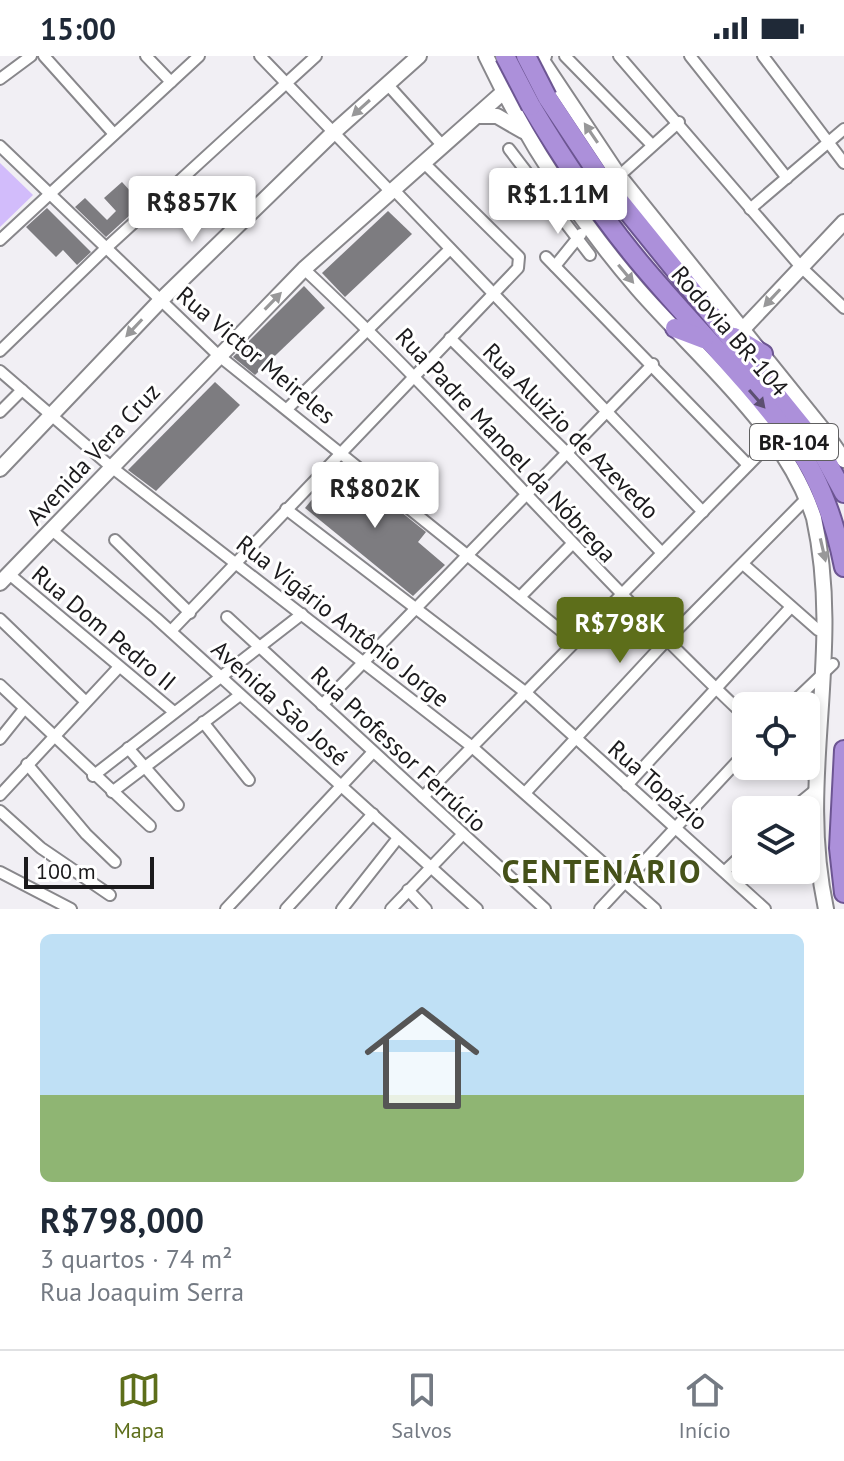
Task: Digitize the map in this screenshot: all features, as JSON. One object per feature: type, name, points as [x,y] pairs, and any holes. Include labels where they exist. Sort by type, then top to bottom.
[{"type":"highway","name":"Rodovia BR-104","points":[[505,56],[539,102],[587,194],[631,252],[714,335],[820,449],[844,493]]},
{"type":"highway","name":"BR-104","points":[[535,57],[539,102]]},
{"type":"highway","points":[[675,328],[714,335],[763,354]]},
{"type":"highway","name":"Rodovia BR-104","points":[[714,335],[792,439],[817,483],[837,533],[844,567]]},
{"type":"highway","points":[[843,889],[839,848],[844,750]]},
{"type":"main road","points":[[0,469],[160,301],[334,132],[419,56]]},
{"type":"main road","points":[[471,56],[494,73]]},
{"type":"main road","points":[[486,56],[583,232],[675,328],[773,440],[807,498],[829,579],[833,607],[833,664],[820,784],[818,860],[826,909]]},
{"type":"main road","points":[[494,73],[535,57],[619,176],[843,456]]},
{"type":"main road","name":"Avenida Vera Cruz","points":[[4,579],[53,531],[110,466],[304,269],[442,145],[480,116],[505,93],[535,57]]},
{"type":"main road","points":[[480,116],[504,119],[528,135]]},
{"type":"main road","points":[[743,329],[844,222]]},
{"type":"street","points":[[0,79],[31,56]]},
{"type":"street","points":[[44,56],[114,134]]},
{"type":"street","points":[[146,56],[171,82]]},
{"type":"street","points":[[0,240],[199,56]]},
{"type":"street","points":[[260,56],[703,512]]},
{"type":"street","points":[[0,351],[105,249],[316,56]]},
{"type":"street","points":[[565,56],[652,145]]},
{"type":"street","points":[[619,56],[801,267],[844,308]]},
{"type":"street","points":[[690,56],[787,178]]},
{"type":"street","points":[[763,56],[844,163]]},
{"type":"street","points":[[388,85],[442,145]]},
{"type":"street","points":[[619,176],[679,122]]},
{"type":"street","points":[[750,209],[844,129]]},
{"type":"street","name":"Rua Victor Meireles","points":[[0,146],[218,355],[574,641]]},
{"type":"street","points":[[509,149],[583,232],[590,255]]},
{"type":"street","points":[[171,631],[493,295],[521,261],[423,162]]},
{"type":"street","points":[[555,266],[583,232]]},
{"type":"street","points":[[287,409],[450,249]]},
{"type":"street","points":[[546,257],[748,465]]},
{"type":"street","name":"Rua Padre Manoel da Nóbrega","points":[[304,269],[370,330],[527,493],[620,596],[732,704]]},
{"type":"street","name":"Rua Aluizio de Azevedo","points":[[450,338],[566,452],[662,553]]},
{"type":"street","points":[[322,705],[653,364]]},
{"type":"street","name":"Rua Vigário Antônio Jorge","points":[[0,371],[110,466],[471,746],[655,909]]},
{"type":"street","points":[[0,412],[22,390]]},
{"type":"street","points":[[423,797],[773,440]]},
{"type":"street","points":[[525,793],[666,641],[807,498]]},
{"type":"street","name":"Rua Topázio","points":[[286,509],[525,692],[765,909]]},
{"type":"street","name":"Avenida São José","points":[[53,531],[171,631],[477,909]]},
{"type":"street","points":[[115,540],[190,613]]},
{"type":"street","points":[[520,597],[572,544]]},
{"type":"street","points":[[743,564],[818,630]]},
{"type":"street","name":"Rua Dom Pedro II","points":[[4,579],[174,712]]},
{"type":"street","points":[[627,785],[791,607]]},
{"type":"street","points":[[93,776],[302,614]]},
{"type":"street","name":"Rua Professor Ferrúcio","points":[[227,617],[545,909]]},
{"type":"street","points":[[0,619],[85,701]]},
{"type":"street","points":[[804,692],[833,664]]},
{"type":"street","points":[[0,795],[119,667]]},
{"type":"street","points":[[0,685],[93,776],[150,826]]},
{"type":"street","points":[[112,792],[240,695]]},
{"type":"street","points":[[0,739],[24,709]]},
{"type":"street","points":[[203,722],[249,780]]},
{"type":"street","points":[[128,748],[178,805]]},
{"type":"street","points":[[226,909],[373,752]]},
{"type":"street","points":[[27,764],[86,834],[115,862]]},
{"type":"street","points":[[600,909],[732,767]]},
{"type":"street","points":[[807,796],[820,784],[816,780]]},
{"type":"street","points":[[0,811],[41,848],[110,895]]},
{"type":"street","points":[[286,909],[373,814]]},
{"type":"street","points":[[391,909],[462,835]]},
{"type":"street","points":[[342,909],[398,838]]},
{"type":"street","points":[[725,871],[732,864]]},
{"type":"street","points":[[0,872],[71,909]]},
{"type":"street","points":[[408,890],[426,909]]},
{"type":"shaded area","points":[[0,163],[33,195],[0,227]]},
{"type":"building","points":[[122,182],[142,204],[106,237],[75,207],[85,198],[107,220],[116,211],[104,198]]},
{"type":"building","points":[[47,208],[91,252],[77,265],[63,250],[56,257],[26,227]]},
{"type":"building","points":[[388,211],[412,234],[345,297],[322,273]]},
{"type":"building","points":[[304,286],[325,308],[255,375],[233,357]]},
{"type":"building","points":[[215,382],[240,405],[156,491],[128,470]]},
{"type":"building","points":[[341,464],[426,532],[418,542],[445,565],[413,596],[305,508]]},
{"type":"district","name":"CENTENÁRIO","points":[[602,871]]}]
